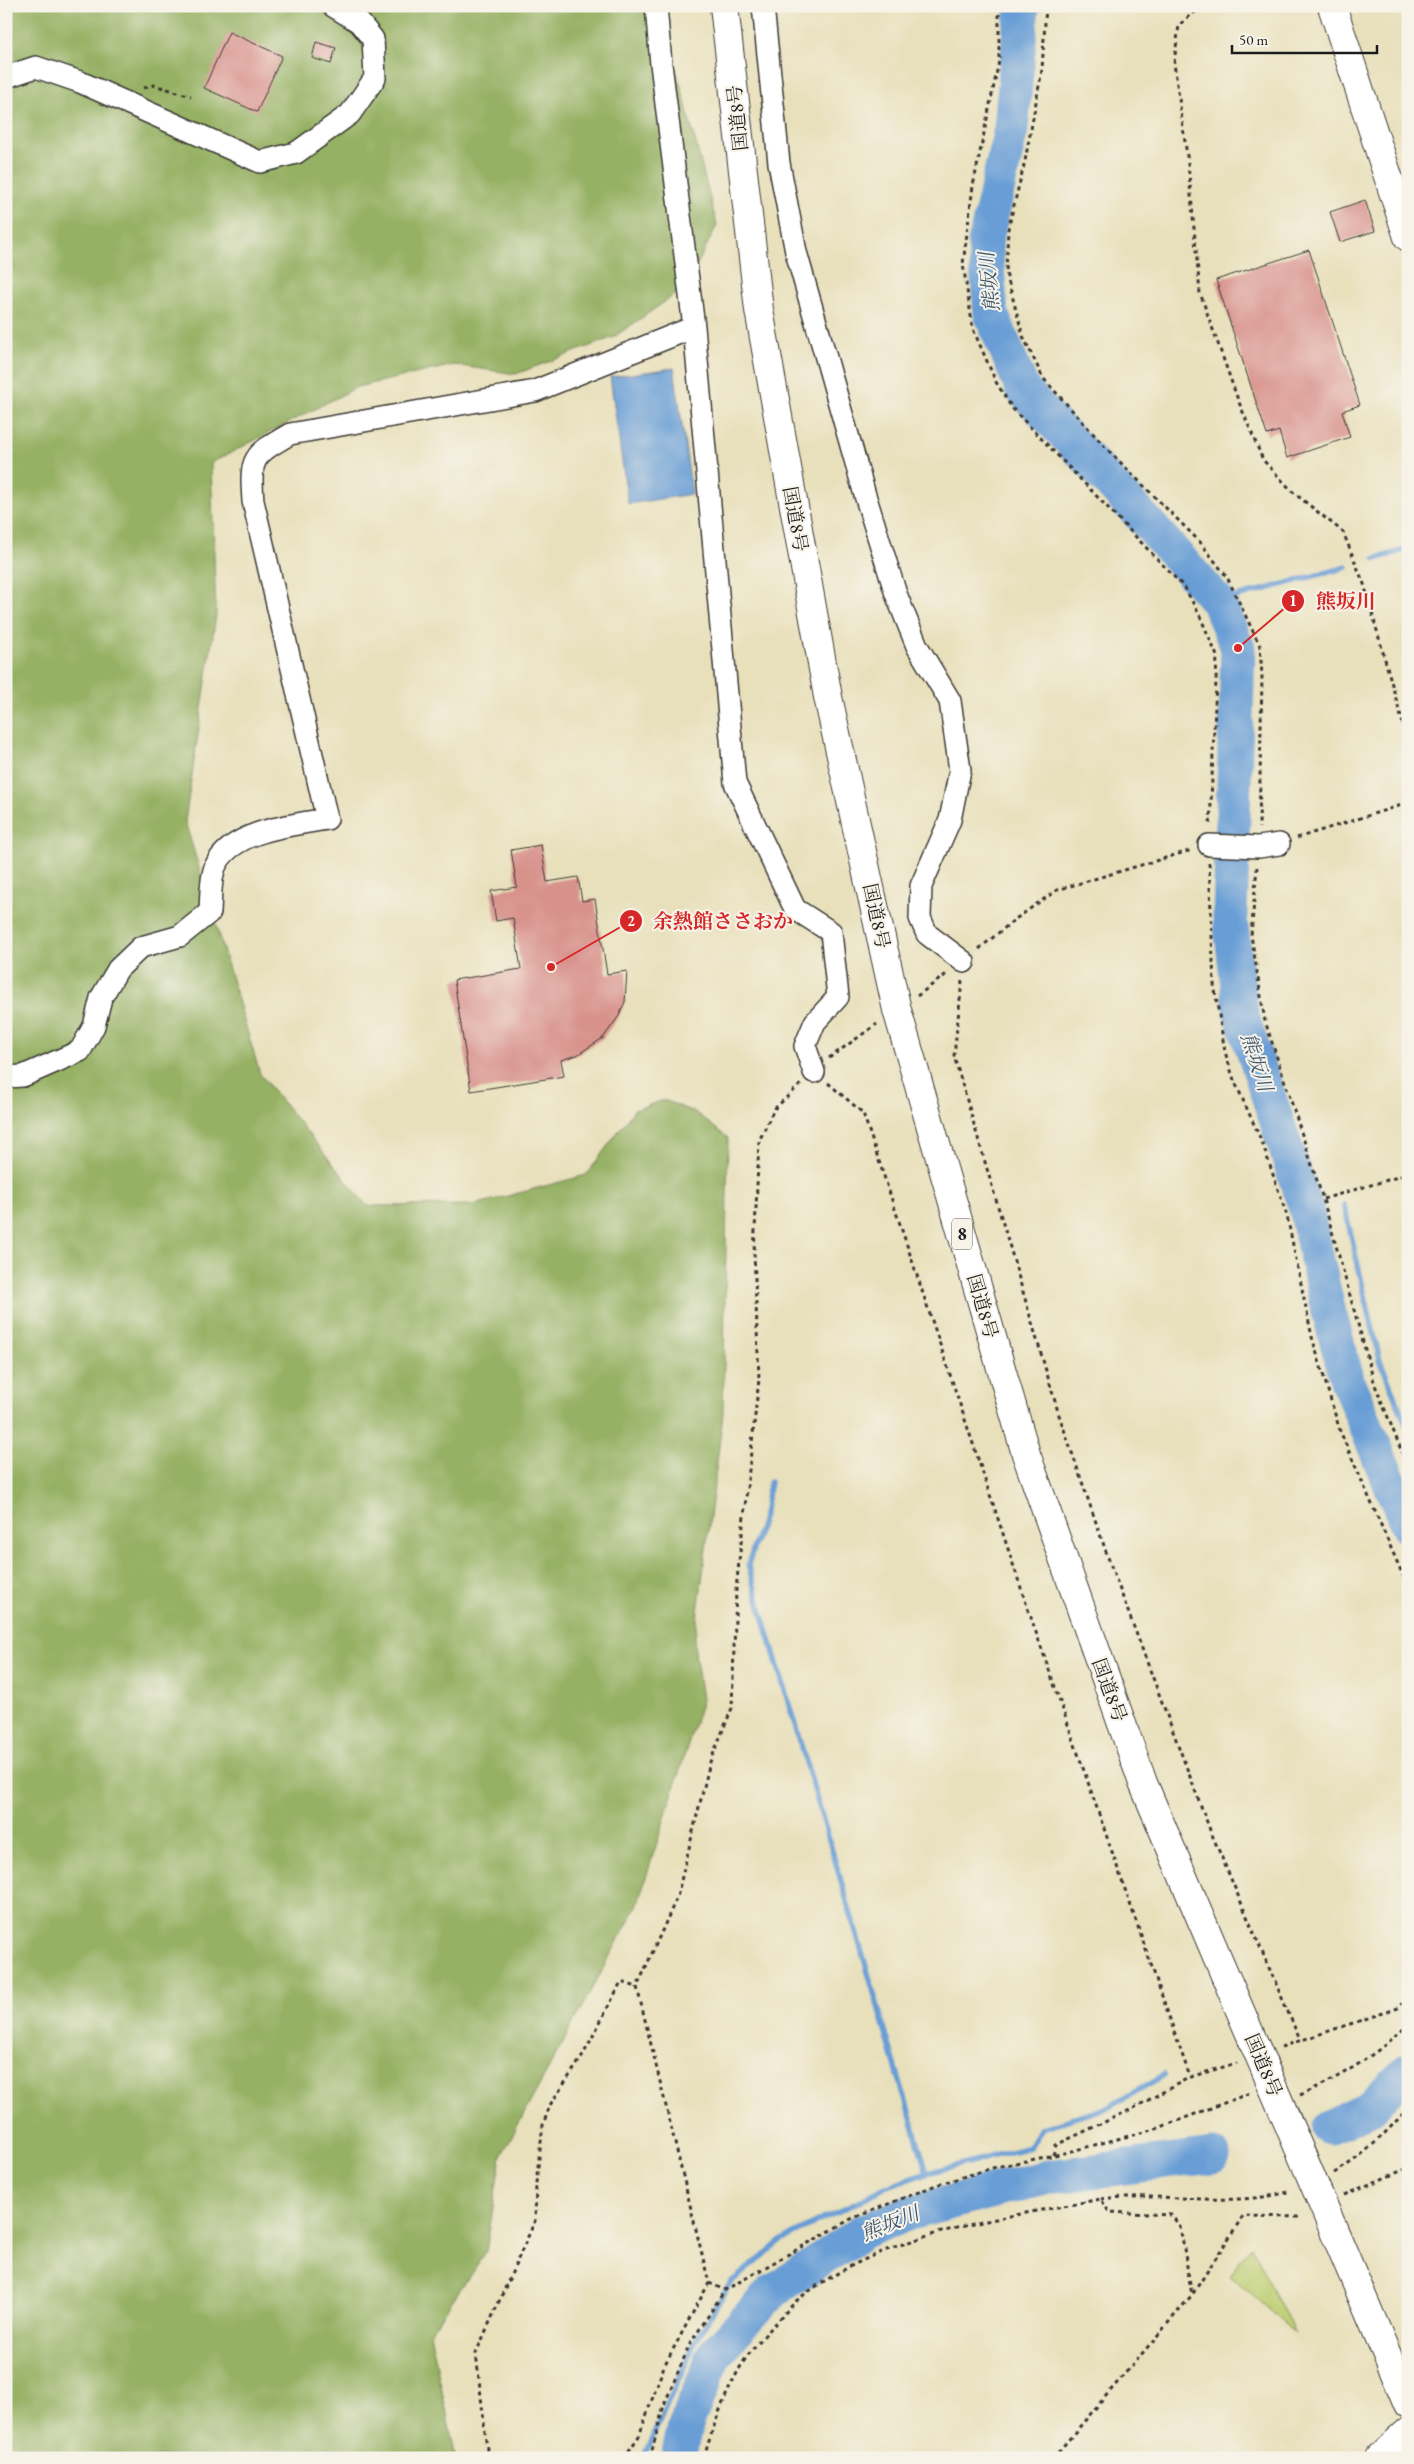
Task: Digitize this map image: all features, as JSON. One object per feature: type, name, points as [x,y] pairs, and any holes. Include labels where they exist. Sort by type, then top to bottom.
[{"type":"main road","name":"国道8号","points":[[724,6],[758,310],[828,696],[898,1010],[1026,1454],[1144,1783],[1408,2404]]},
{"type":"main road","points":[[1332,6],[1408,237]]},
{"type":"main road","points":[[1379,2458],[1408,2432]]},
{"type":"street","points":[[6,77],[36,67],[80,82],[260,162],[296,153],[350,114],[375,78],[373,39],[359,22],[333,6]]},
{"type":"street","points":[[656,6],[661,64],[694,327],[736,783],[795,909],[831,932],[838,997],[815,1022],[805,1046],[814,1072]]},
{"type":"street","points":[[763,6],[779,163],[796,252],[865,495],[896,594],[917,646],[950,701],[960,770],[950,820],[922,886],[920,918],[928,934],[964,962]]},
{"type":"street","points":[[6,1077],[23,1076],[80,1051],[94,1026],[101,998],[118,969],[140,947],[180,936],[210,912],[214,869],[223,853],[262,830],[326,819],[280,628],[253,502],[251,474],[255,458],[265,449],[290,434],[534,391],[694,327]]},
{"type":"street","points":[[1209,845],[1269,845]]},
{"type":"path","points":[[999,6],[999,61],[973,186],[963,264],[973,329],[996,382],[1012,408],[1185,588],[1200,616],[1217,656],[1209,845],[1214,984],[1225,1052],[1234,1080],[1262,1142],[1287,1216],[1312,1337],[1340,1431],[1408,1586]]},
{"type":"path","points":[[1046,6],[1042,70],[1025,161],[1008,228],[1006,273],[1024,336],[1044,378],[1106,448],[1200,542],[1226,577],[1260,646],[1269,845],[1251,935],[1265,1021],[1323,1199],[1375,1385],[1408,1467]]},
{"type":"path","points":[[1202,6],[1179,25],[1174,63],[1188,163],[1200,293],[1238,400],[1263,460],[1294,493],[1343,532],[1364,584],[1408,742]]},
{"type":"path","points":[[1269,845],[1408,803]]},
{"type":"path","points":[[624,2458],[640,2436],[664,2366],[709,2283],[636,1987],[677,1897],[710,1762],[732,1708],[736,1589],[759,1379],[754,1253],[760,1141],[774,1109],[837,1050],[898,1010],[964,962],[1014,920],[1057,890],[1209,845]]},
{"type":"path","points":[[964,962],[954,1056],[1059,1414],[1111,1566],[1210,1830],[1292,2022],[1300,2040],[1398,2008],[1408,1999]]},
{"type":"path","points":[[814,1072],[863,1113],[1028,1609],[1190,2077]]},
{"type":"path","points":[[1323,1199],[1408,1174]]},
{"type":"path","points":[[488,2458],[476,2353],[535,2221],[536,2183],[543,2125],[550,2105],[582,2056],[621,1982],[636,1987]]},
{"type":"path","points":[[650,2458],[664,2406],[690,2344],[725,2290],[851,2219],[936,2185],[996,2167],[1156,2129],[1276,2094],[1333,2082],[1390,2042],[1408,2025]]},
{"type":"path","points":[[1053,2155],[1056,2144],[1134,2108],[1190,2077],[1235,2063]]},
{"type":"path","points":[[704,2458],[712,2429],[737,2372],[760,2340],[799,2298],[849,2266],[888,2248],[963,2226],[1101,2199],[1128,2195],[1218,2201],[1278,2195],[1315,2184],[1348,2165],[1382,2137],[1408,2108]]},
{"type":"path","points":[[1353,2190],[1408,2168]]},
{"type":"path","points":[[1101,2199],[1109,2212],[1171,2216],[1180,2226],[1192,2295]]},
{"type":"path","points":[[1053,2458],[1192,2295],[1243,2216],[1298,2217]]},
{"type":"path","points":[[709,2283],[725,2290]]},
{"type":"green space","points":[[6,6],[657,6],[683,94],[717,225],[686,287],[614,337],[516,374],[454,365],[357,387],[211,463],[216,615],[185,821],[260,1074],[367,1206],[474,1205],[586,1175],[634,1110],[664,1100],[696,1113],[728,1138],[723,1414],[694,1644],[702,1700],[637,1906],[501,2156],[486,2252],[430,2333],[456,2458],[6,2458]]},
{"type":"green space","points":[[1251,2246],[1295,2334],[1230,2275]]},
{"type":"water","points":[[674,368],[692,494],[628,504],[610,377]]},
{"type":"building","points":[[229,32],[282,56],[257,112],[204,88]]},
{"type":"building","points":[[316,42],[336,48],[331,64],[312,58]]},
{"type":"building","points":[[1365,200],[1375,231],[1340,242],[1330,212]]},
{"type":"building","points":[[1309,250],[1360,405],[1342,411],[1350,437],[1287,458],[1279,431],[1267,435],[1216,280]]},
{"type":"building","points":[[541,845],[547,882],[578,877],[582,901],[595,899],[607,974],[627,971],[625,1002],[619,1016],[603,1038],[577,1055],[561,1060],[564,1076],[471,1091],[454,980],[521,969],[513,918],[496,921],[491,891],[517,887],[511,850]]},
{"type":"waterway","name":"熊坂川","points":[[1022,6],[1011,129],[985,243],[991,314],[1023,390],[1143,518],[1218,602],[1238,648],[1230,916],[1241,1014],[1306,1209],[1327,1305],[1348,1383],[1408,1526]]},
{"type":"waterway","points":[[1375,559],[1408,549]]},
{"type":"waterway","points":[[1218,602],[1347,567]]},
{"type":"waterway","points":[[1344,1205],[1380,1360],[1408,1429]]},
{"type":"waterway","points":[[770,1482],[764,1515],[748,1565],[927,2173]]},
{"type":"waterway","points":[[1396,1500],[1408,1495]]},
{"type":"waterway","name":"熊坂川","points":[[1329,2128],[1370,2108],[1408,2070]]},
{"type":"waterway","points":[[643,2458],[695,2342],[730,2283],[782,2240],[882,2189],[927,2173],[1030,2147],[1042,2128],[1109,2107],[1164,2075]]},
{"type":"waterway","name":"熊坂川","points":[[678,2458],[685,2427],[715,2353],[772,2292],[864,2231],[909,2213],[1048,2177],[1213,2156]]},
{"type":"place","name":"熊坂川","points":[[1238,648]]},
{"type":"place","name":"余熱館ささおか","points":[[551,967]]}]
